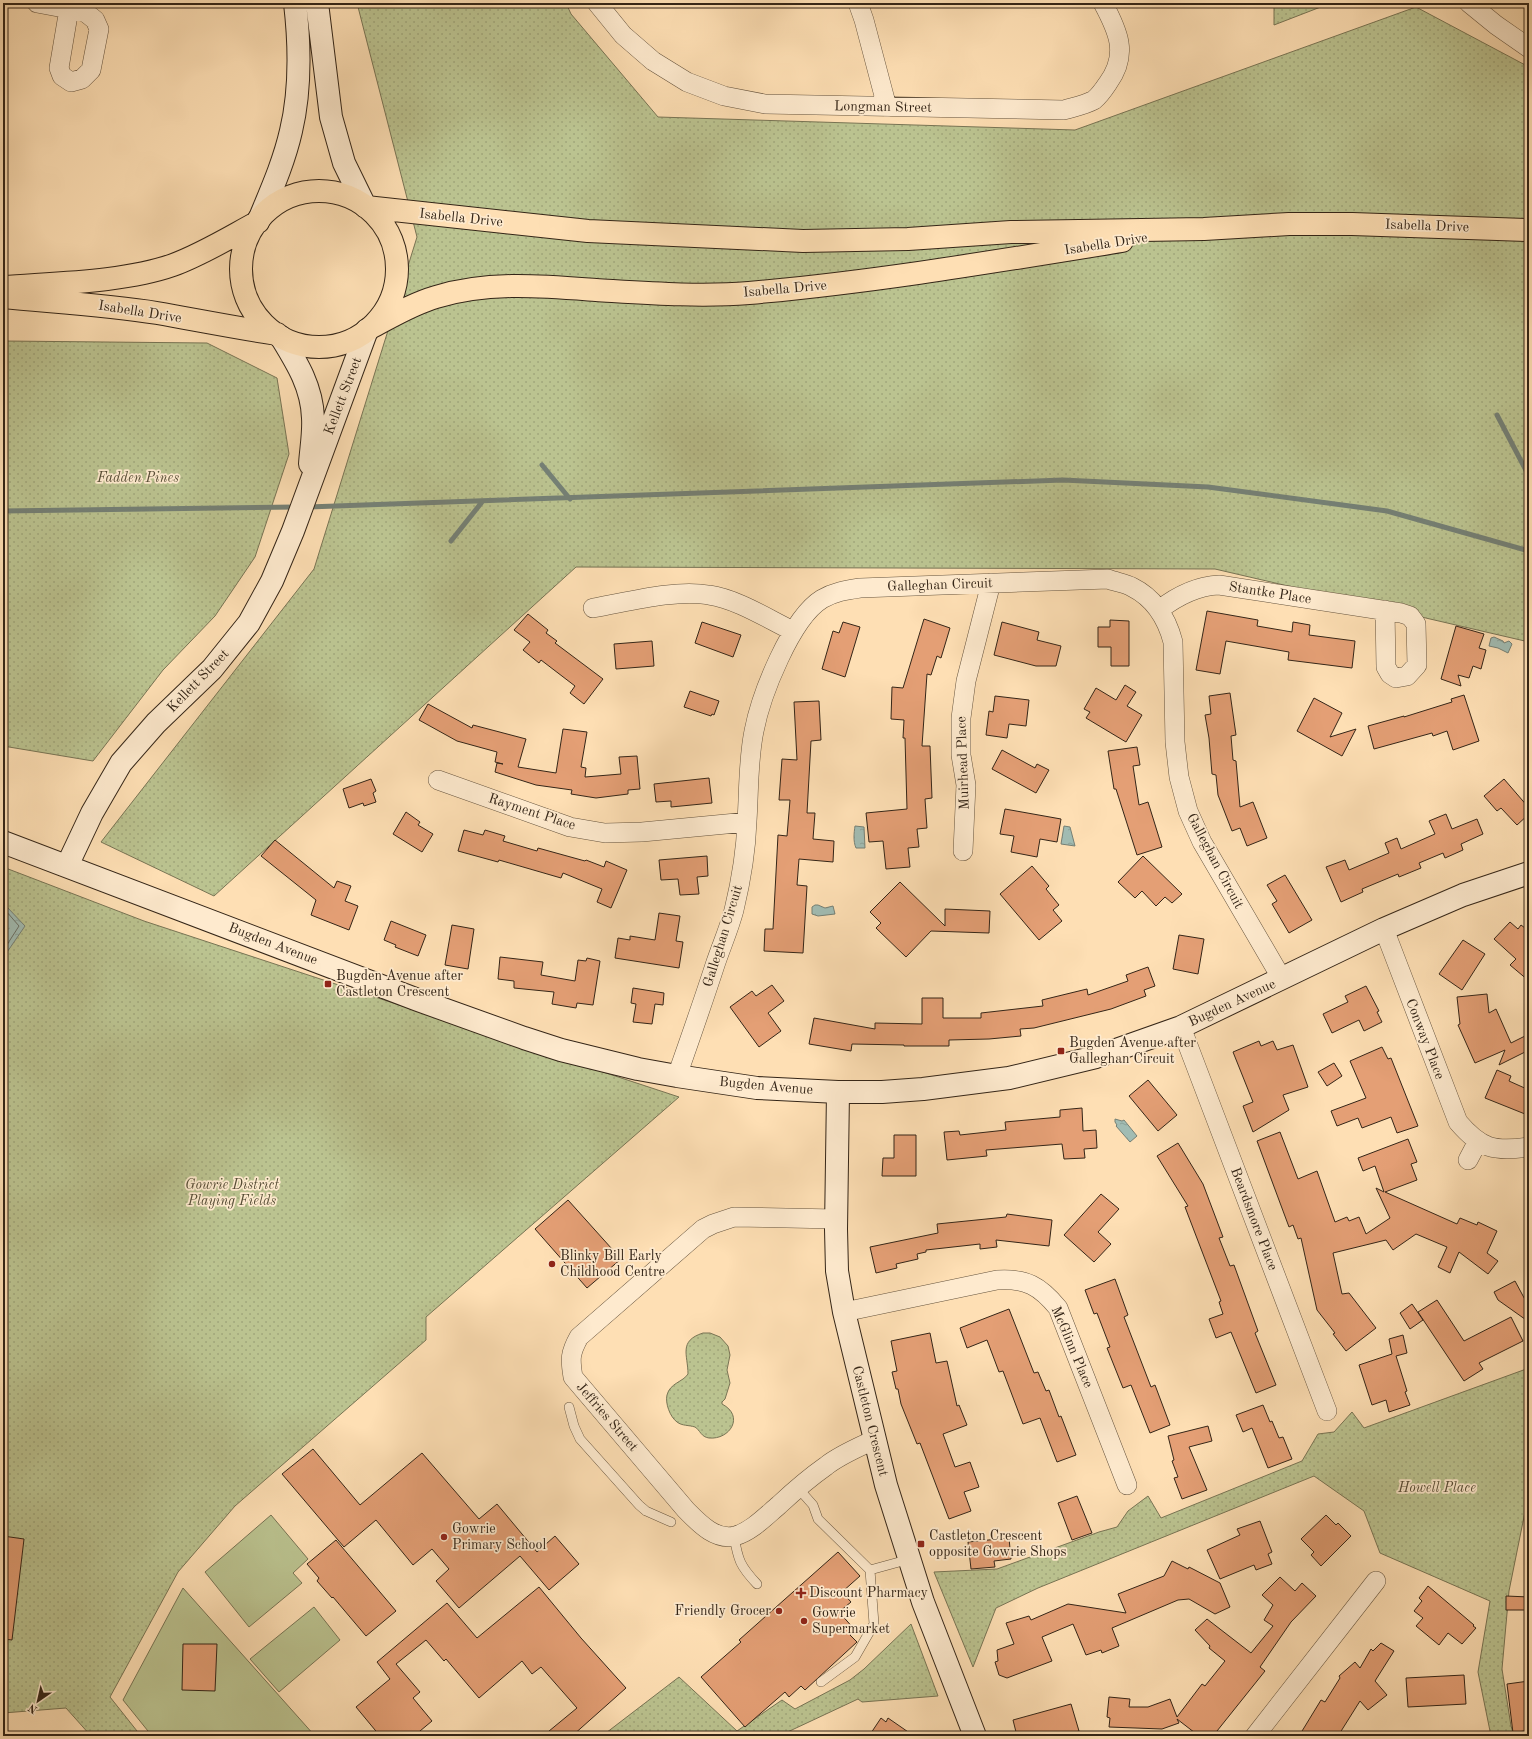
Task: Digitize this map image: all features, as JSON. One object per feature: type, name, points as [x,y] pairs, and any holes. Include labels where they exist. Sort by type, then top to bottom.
[{"type":"main road","points":[[309,192],[339,194],[366,207],[384,227],[395,253],[397,266],[393,294],[388,307],[380,319],[369,329],[346,343],[332,346],[318,347],[303,345],[279,336],[256,315],[244,289],[242,260],[248,239],[258,221],[269,210],[282,202],[309,192]]},
{"type":"main road","name":"Isabella Drive","points":[[366,207],[588,231],[803,241],[908,239],[1011,232],[1204,229],[1289,224],[1352,224],[1529,230]]},
{"type":"main road","name":"Isabella Drive","points":[[3,287],[100,279],[143,273],[172,265],[199,254],[258,221]]},
{"type":"main road","name":"Isabella Drive","points":[[369,329],[414,305],[444,295],[482,288],[506,286],[550,286],[657,294],[747,293],[842,284],[1204,229]]},
{"type":"main road","name":"Isabella Drive","points":[[3,297],[93,305],[157,313],[279,336]]},
{"type":"street","points":[[36,3],[81,8]]},
{"type":"street","points":[[258,221],[277,177],[291,132],[295,108],[299,61],[299,38],[294,3]]},
{"type":"street","points":[[317,3],[331,117],[344,163],[366,207]]},
{"type":"street","name":"Longman Street","points":[[597,3],[623,35],[652,61],[687,82],[724,96],[765,104],[1064,110],[1095,99],[1111,79],[1117,64],[1121,46],[1116,27],[1103,3]]},
{"type":"street","points":[[858,3],[864,20],[887,107]]},
{"type":"street","points":[[1470,3],[1496,25],[1529,48]]},
{"type":"street","name":"Kellett Street","points":[[67,866],[92,813],[121,763],[156,723],[212,669],[249,623],[272,581],[293,531],[369,329]]},
{"type":"street","name":"Kellett Street","points":[[279,336],[302,373],[311,396],[314,420],[310,484]]},
{"type":"street","name":"Galleghan Circuit","points":[[677,1076],[734,911],[743,866],[747,822],[749,768],[753,732],[758,713],[771,678],[794,631],[806,613],[822,599],[840,590],[1108,579],[1132,586],[1151,600],[1159,610],[1170,630],[1173,642],[1175,742],[1179,777],[1188,811],[1202,842],[1282,979]]},
{"type":"street","name":"Muirhead Place","points":[[964,851],[966,786],[961,755],[961,718],[966,681],[991,583]]},
{"type":"street","name":"Stantke Place","points":[[1159,610],[1170,601],[1189,591],[1219,585],[1385,610]]},
{"type":"street","points":[[593,608],[681,593],[710,595],[736,604],[794,631]]},
{"type":"street","name":"Rayment Place","points":[[438,780],[570,827],[605,833],[642,832],[747,822]]},
{"type":"street","name":"Bugden Avenue","points":[[3,842],[418,1000],[561,1050],[630,1067],[677,1076],[757,1088],[838,1092],[882,1092],[923,1089],[1010,1078],[1096,1057],[1181,1027],[1384,929],[1463,895],[1529,873]]},
{"type":"street","name":"Conway Place","points":[[1384,929],[1453,1113],[1458,1122],[1470,1136],[1487,1146],[1506,1150],[1529,1147]]},
{"type":"street","name":"Beardsmore Place","points":[[1181,1027],[1327,1411]]},
{"type":"street","name":"Castleton Crescent","points":[[838,1092],[836,1219],[838,1271],[844,1312],[886,1485],[932,1627],[974,1736]]},
{"type":"street","points":[[1468,1160],[1478,1141]]},
{"type":"street","name":"Jeffries Street","points":[[734,1536],[721,1535],[710,1531],[699,1524],[573,1377],[570,1360],[572,1348],[578,1337],[703,1229],[713,1224],[734,1217],[836,1219]]},
{"type":"street","name":"McGlinn Place","points":[[844,1312],[996,1280],[1007,1279],[1028,1282],[1045,1292],[1058,1308],[1127,1486]]},
{"type":"street","points":[[734,1536],[753,1528],[798,1488],[827,1465],[848,1452],[874,1440]]},
{"type":"street","points":[[1255,1736],[1376,1581]]},
{"type":"lane","points":[[569,1407],[574,1426],[580,1439],[639,1505],[646,1511],[671,1522]]},
{"type":"lane","points":[[798,1488],[813,1505],[818,1519],[870,1570],[874,1624],[855,1657],[821,1682]]},
{"type":"lane","points":[[734,1536],[738,1559],[744,1571],[757,1584]]},
{"type":"lane","points":[[870,1570],[910,1559]]},
{"type":"green space","points":[[357,3],[566,3],[571,14],[658,117],[1075,130],[1416,7],[1529,67],[1529,642],[1215,569],[576,567],[214,896],[101,842],[314,569],[417,237]]},
{"type":"green space","points":[[1274,3],[1331,3],[1274,25]]},
{"type":"green space","name":"Fadden Pines","points":[[3,341],[207,343],[277,378],[289,454],[255,557],[215,616],[163,670],[93,761],[3,746]]},
{"type":"green space","name":"Gowrie District Playing Fields","points":[[3,867],[144,921],[679,1097],[426,1317],[426,1340],[235,1506],[178,1572],[110,1697],[141,1736],[91,1736],[66,1708],[3,1713]]},
{"type":"green space","points":[[703,1333],[710,1333],[720,1337],[728,1346],[730,1355],[727,1370],[730,1383],[722,1404],[729,1409],[733,1415],[734,1421],[728,1431],[717,1438],[706,1437],[702,1435],[695,1427],[683,1425],[677,1422],[674,1420],[667,1406],[667,1395],[669,1391],[688,1374],[686,1355],[687,1344],[695,1336]]},
{"type":"green space","name":"Howell Place","points":[[1529,1368],[1529,1492],[1509,1591],[1502,1669],[1514,1736],[1491,1736],[1478,1672],[1490,1601],[1380,1553],[1364,1511],[1314,1476],[1038,1588],[996,1608],[973,1667],[934,1572],[997,1569],[1099,1532],[1117,1527],[1128,1511],[1148,1496],[1161,1518],[1302,1461],[1318,1434],[1334,1432],[1352,1412],[1364,1428]]},
{"type":"green space","points":[[271,1515],[308,1559],[293,1573],[302,1583],[249,1627],[205,1572]]},
{"type":"green space","points":[[183,1588],[315,1736],[152,1736],[123,1700]]},
{"type":"green space","points":[[314,1607],[340,1640],[279,1692],[250,1659]]},
{"type":"green space","points":[[911,1624],[938,1696],[862,1702],[858,1699],[779,1736],[602,1736],[679,1677],[737,1731],[782,1700],[795,1709],[850,1680],[864,1669]]},
{"type":"water","points":[[1494,637],[1503,641],[1504,643],[1509,641],[1512,644],[1508,653],[1498,648],[1489,646],[1491,638]]},
{"type":"water","points":[[855,826],[864,827],[865,848],[856,848],[854,840]]},
{"type":"water","points":[[1064,826],[1070,827],[1075,846],[1061,844]]},
{"type":"water","points":[[815,905],[825,908],[833,906],[835,914],[818,916],[812,914],[812,907]]},
{"type":"water","points":[[3,907],[7,907],[25,926],[3,958]]},
{"type":"water","points":[[1115,1119],[1122,1121],[1124,1120],[1137,1136],[1130,1142],[1116,1126]]},
{"type":"building","points":[[1207,611],[1258,620],[1257,626],[1292,632],[1293,622],[1310,625],[1309,635],[1355,641],[1352,668],[1288,660],[1289,652],[1226,641],[1220,674],[1196,670]]},
{"type":"building","points":[[528,614],[548,630],[546,633],[557,641],[555,643],[603,679],[584,704],[570,693],[575,686],[541,660],[539,663],[523,650],[530,642],[514,630]]},
{"type":"building","points":[[924,619],[950,628],[941,658],[937,656],[931,675],[927,674],[922,746],[930,746],[932,798],[925,799],[927,828],[917,829],[919,847],[908,848],[910,867],[886,869],[883,841],[869,842],[866,813],[907,809],[905,738],[903,738],[904,720],[891,719],[892,687],[903,688]]},
{"type":"building","points":[[1110,620],[1129,621],[1129,666],[1111,666],[1111,647],[1098,647],[1098,627],[1110,627]]},
{"type":"building","points":[[702,622],[741,635],[733,657],[695,643]]},
{"type":"building","points":[[843,622],[860,627],[845,677],[822,669],[833,631],[839,633]]},
{"type":"building","points":[[1002,622],[1039,632],[1037,640],[1061,646],[1056,666],[1036,666],[994,655]]},
{"type":"building","points":[[1456,626],[1484,634],[1479,648],[1486,650],[1481,669],[1473,666],[1469,678],[1458,675],[1461,686],[1441,679]]},
{"type":"building","points":[[652,641],[654,666],[616,669],[614,644]]},
{"type":"building","points":[[1125,685],[1136,692],[1127,706],[1142,715],[1126,742],[1086,718],[1090,712],[1084,709],[1096,688],[1116,700]]},
{"type":"building","points":[[690,691],[719,701],[714,715],[712,714],[711,716],[684,707]]},
{"type":"building","points":[[1230,693],[1236,735],[1231,736],[1233,760],[1236,761],[1240,807],[1253,802],[1267,838],[1247,846],[1240,828],[1232,831],[1218,795],[1216,775],[1212,774],[1209,738],[1205,715],[1211,714],[1209,696]]},
{"type":"building","points":[[1464,695],[1479,741],[1453,750],[1447,731],[1433,736],[1432,733],[1374,749],[1368,726],[1404,717],[1452,702],[1451,699]]},
{"type":"building","points":[[995,696],[1029,700],[1026,726],[1009,724],[1007,738],[986,735],[989,711],[993,712]]},
{"type":"building","points":[[1314,698],[1342,713],[1330,737],[1356,729],[1342,756],[1297,731]]},
{"type":"building","points":[[819,701],[821,740],[811,741],[807,813],[815,813],[813,839],[834,841],[833,862],[799,859],[797,885],[807,886],[803,953],[764,951],[765,929],[773,929],[778,835],[787,836],[790,800],[779,800],[782,759],[797,760],[794,702]]},
{"type":"building","points":[[428,704],[472,728],[473,725],[526,739],[518,767],[556,773],[563,729],[587,732],[581,767],[586,768],[585,777],[621,774],[619,757],[637,756],[640,789],[628,790],[628,794],[596,798],[571,794],[572,790],[536,785],[495,772],[497,763],[503,764],[495,762],[497,752],[457,741],[419,720]]},
{"type":"building","points":[[1137,747],[1140,765],[1133,766],[1139,805],[1148,802],[1162,847],[1137,855],[1116,789],[1114,789],[1108,751]]},
{"type":"building","points":[[1002,750],[1035,768],[1037,764],[1049,770],[1036,793],[992,769]]},
{"type":"building","points":[[709,778],[712,803],[671,807],[671,801],[656,802],[654,784]]},
{"type":"building","points":[[371,779],[376,791],[373,793],[376,802],[364,806],[363,803],[349,808],[343,789]]},
{"type":"building","points":[[1504,779],[1529,808],[1529,814],[1517,825],[1501,808],[1497,811],[1484,796]]},
{"type":"building","points":[[1005,809],[1061,819],[1057,842],[1040,839],[1037,857],[1011,852],[1014,836],[1000,834]]},
{"type":"building","points":[[406,812],[420,822],[418,825],[433,834],[422,852],[393,834]]},
{"type":"building","points":[[1446,814],[1452,829],[1477,819],[1483,834],[1461,844],[1463,850],[1445,858],[1443,853],[1419,863],[1421,868],[1399,877],[1398,874],[1362,889],[1363,892],[1341,902],[1326,867],[1345,860],[1349,870],[1389,853],[1385,843],[1397,838],[1401,849],[1435,834],[1429,821]]},
{"type":"building","points":[[464,830],[483,835],[485,830],[505,836],[503,841],[537,851],[538,848],[585,861],[586,860],[604,867],[606,861],[627,870],[611,908],[597,902],[602,889],[563,873],[561,878],[499,860],[498,862],[458,851]]},
{"type":"building","points":[[275,840],[334,888],[337,881],[351,886],[345,901],[358,906],[349,930],[311,915],[316,900],[261,856]]},
{"type":"building","points":[[707,856],[708,876],[697,877],[699,894],[680,895],[678,879],[661,880],[659,860]]},
{"type":"building","points":[[1143,856],[1182,894],[1172,903],[1165,897],[1156,906],[1142,891],[1135,898],[1118,882]]},
{"type":"building","points":[[1032,866],[1049,886],[1046,889],[1059,905],[1053,910],[1062,921],[1039,940],[1000,894]]},
{"type":"building","points":[[1285,875],[1312,920],[1289,933],[1272,904],[1277,901],[1267,885]]},
{"type":"building","points":[[900,882],[945,926],[945,909],[990,911],[989,933],[931,931],[906,957],[876,928],[881,923],[870,912]]},
{"type":"building","points":[[659,913],[680,916],[676,941],[683,942],[679,968],[615,958],[618,938],[630,940],[630,936],[655,940]]},
{"type":"building","points":[[391,921],[426,935],[418,956],[395,947],[396,945],[384,940]]},
{"type":"building","points":[[1510,922],[1518,929],[1521,925],[1529,931],[1529,981],[1510,965],[1516,959],[1494,939]]},
{"type":"building","points":[[452,925],[474,929],[468,969],[445,965]]},
{"type":"building","points":[[1179,935],[1204,939],[1198,974],[1173,969]]},
{"type":"building","points":[[1463,940],[1485,954],[1462,990],[1439,974]]},
{"type":"building","points":[[500,957],[543,962],[541,975],[575,981],[578,960],[586,961],[587,958],[600,961],[593,1005],[577,1003],[576,1008],[552,1004],[554,992],[514,988],[514,981],[498,979]]},
{"type":"building","points":[[1148,967],[1155,986],[1144,990],[1146,996],[1111,1009],[1034,1028],[1020,1029],[1021,1036],[989,1039],[949,1040],[949,1046],[852,1044],[851,1051],[809,1044],[814,1018],[875,1029],[875,1023],[922,1024],[922,998],[943,998],[943,1018],[981,1018],[981,1013],[1043,1006],[1042,1000],[1087,989],[1088,995],[1128,981],[1126,975]]},
{"type":"building","points":[[772,985],[784,1001],[768,1013],[781,1031],[759,1047],[730,1007],[752,991],[756,996]]},
{"type":"building","points":[[1366,986],[1379,1011],[1377,1012],[1382,1022],[1364,1031],[1359,1020],[1332,1033],[1323,1014],[1348,1002],[1345,996]]},
{"type":"building","points":[[633,988],[664,993],[663,1005],[655,1004],[652,1024],[633,1022],[636,1004],[631,1003]]},
{"type":"building","points":[[1487,994],[1489,1013],[1496,1009],[1511,1043],[1529,1034],[1529,1050],[1499,1065],[1505,1050],[1475,1063],[1458,1025],[1460,1024],[1457,997]]},
{"type":"building","points":[[1259,1041],[1261,1046],[1273,1041],[1277,1050],[1293,1045],[1308,1087],[1283,1095],[1289,1110],[1253,1132],[1243,1106],[1253,1102],[1233,1052]]},
{"type":"building","points":[[1382,1047],[1388,1059],[1391,1058],[1418,1126],[1397,1133],[1391,1117],[1362,1128],[1358,1118],[1337,1126],[1331,1111],[1366,1098],[1350,1061]]},
{"type":"building","points":[[1334,1063],[1342,1076],[1327,1086],[1318,1072]]},
{"type":"building","points":[[1497,1070],[1511,1076],[1509,1081],[1529,1090],[1529,1104],[1525,1114],[1485,1098]]},
{"type":"building","points":[[1148,1080],[1177,1115],[1158,1131],[1129,1096]]},
{"type":"building","points":[[1082,1108],[1083,1131],[1096,1130],[1097,1148],[1084,1149],[1085,1158],[1064,1159],[1062,1144],[986,1150],[987,1156],[947,1160],[944,1132],[959,1131],[960,1135],[1006,1130],[1005,1122],[1060,1117],[1060,1110]]},
{"type":"building","points":[[1280,1132],[1298,1179],[1317,1171],[1335,1222],[1347,1217],[1349,1221],[1359,1217],[1366,1234],[1390,1218],[1376,1188],[1384,1192],[1375,1166],[1363,1171],[1358,1158],[1408,1139],[1417,1162],[1411,1164],[1417,1180],[1385,1192],[1457,1224],[1460,1218],[1477,1225],[1478,1222],[1497,1231],[1487,1253],[1498,1261],[1488,1274],[1459,1252],[1450,1273],[1438,1267],[1447,1247],[1416,1234],[1393,1250],[1386,1240],[1333,1253],[1342,1294],[1349,1293],[1376,1328],[1346,1351],[1333,1334],[1335,1333],[1317,1310],[1301,1238],[1298,1239],[1293,1225],[1289,1227],[1257,1141]]},
{"type":"building","points":[[894,1135],[916,1135],[916,1176],[882,1176],[883,1158],[894,1158]]},
{"type":"building","points":[[1178,1143],[1203,1184],[1223,1237],[1219,1238],[1230,1266],[1234,1265],[1258,1331],[1255,1333],[1276,1385],[1256,1393],[1231,1332],[1216,1338],[1209,1319],[1223,1314],[1219,1302],[1221,1301],[1185,1207],[1188,1206],[1157,1156]]},
{"type":"building","points":[[1101,1194],[1119,1209],[1098,1232],[1111,1244],[1094,1262],[1064,1235]]},
{"type":"building","points":[[568,1200],[621,1259],[587,1288],[535,1229]]},
{"type":"building","points":[[1007,1214],[1052,1220],[1049,1246],[996,1240],[997,1247],[980,1249],[980,1244],[926,1250],[926,1252],[917,1254],[918,1259],[896,1264],[897,1268],[876,1273],[870,1247],[938,1233],[937,1224],[1006,1217]]},
{"type":"building","points":[[1115,1279],[1128,1315],[1124,1317],[1151,1387],[1155,1385],[1170,1425],[1150,1433],[1131,1385],[1123,1388],[1107,1348],[1110,1347],[1097,1313],[1094,1314],[1085,1290]]},
{"type":"building","points":[[1515,1281],[1529,1307],[1529,1322],[1498,1300],[1494,1292]]},
{"type":"building","points":[[1437,1300],[1464,1341],[1511,1317],[1523,1341],[1479,1363],[1483,1369],[1464,1381],[1418,1312]]},
{"type":"building","points":[[1412,1304],[1423,1320],[1410,1329],[1400,1313]]},
{"type":"building","points":[[1009,1309],[1034,1373],[1038,1372],[1046,1391],[1049,1390],[1076,1455],[1057,1462],[1040,1418],[1023,1424],[1003,1371],[999,1372],[987,1340],[967,1348],[960,1328]]},
{"type":"building","points":[[930,1333],[936,1363],[947,1361],[957,1406],[959,1405],[967,1425],[943,1434],[955,1467],[970,1462],[979,1487],[964,1492],[971,1511],[949,1519],[920,1443],[917,1444],[901,1404],[892,1372],[897,1371],[891,1341]]},
{"type":"building","points":[[1403,1335],[1407,1353],[1396,1356],[1407,1391],[1405,1392],[1410,1405],[1389,1412],[1386,1400],[1372,1405],[1359,1365],[1392,1354],[1389,1339]]},
{"type":"building","points":[[1263,1405],[1279,1438],[1283,1437],[1292,1459],[1268,1468],[1252,1428],[1243,1432],[1236,1415]]},
{"type":"building","points":[[1208,1426],[1212,1441],[1189,1447],[1207,1490],[1182,1499],[1174,1478],[1178,1477],[1172,1461],[1174,1460],[1168,1436]]},
{"type":"building","points":[[313,1449],[360,1505],[422,1453],[479,1519],[497,1504],[537,1552],[555,1536],[579,1564],[549,1590],[520,1556],[459,1608],[436,1581],[449,1569],[432,1549],[413,1565],[376,1520],[344,1547],[282,1474]]},
{"type":"building","points":[[1077,1496],[1092,1533],[1072,1540],[1058,1503]]},
{"type":"building","points":[[1326,1515],[1336,1525],[1338,1523],[1351,1536],[1321,1566],[1311,1555],[1314,1552],[1301,1539]]},
{"type":"building","points":[[1260,1521],[1272,1552],[1268,1554],[1272,1564],[1256,1570],[1254,1565],[1220,1579],[1207,1550],[1240,1535],[1237,1529]]},
{"type":"building","points":[[3,1536],[24,1539],[12,1640],[3,1639]]},
{"type":"building","points":[[1009,1538],[1011,1559],[994,1561],[995,1567],[971,1569],[968,1542]]},
{"type":"building","points":[[336,1540],[396,1611],[366,1636],[333,1597],[332,1598],[317,1581],[319,1578],[307,1564]]},
{"type":"building","name":"Gowrie Supermarket","points":[[838,1552],[860,1576],[842,1592],[851,1602],[839,1612],[855,1630],[850,1635],[857,1642],[805,1690],[801,1686],[789,1697],[785,1692],[745,1727],[701,1677],[741,1642],[739,1640]]},
{"type":"building","points":[[1172,1561],[1188,1569],[1189,1567],[1220,1583],[1230,1607],[1215,1614],[1189,1599],[1178,1600],[1112,1628],[1119,1646],[1102,1653],[1101,1650],[1086,1655],[1073,1624],[1042,1637],[1052,1661],[1007,1678],[999,1675],[995,1662],[998,1661],[997,1650],[1014,1644],[1006,1623],[1029,1616],[1031,1620],[1068,1604],[1126,1613],[1118,1594],[1164,1576]]},
{"type":"building","points":[[1280,1577],[1295,1591],[1302,1583],[1316,1596],[1291,1622],[1260,1667],[1265,1671],[1213,1736],[1199,1736],[1177,1719],[1179,1723],[1162,1729],[1109,1727],[1110,1718],[1107,1717],[1109,1697],[1130,1699],[1129,1707],[1148,1707],[1170,1699],[1177,1717],[1202,1684],[1205,1686],[1225,1661],[1209,1648],[1210,1646],[1195,1630],[1207,1619],[1251,1653],[1273,1626],[1264,1620],[1273,1605],[1262,1595]]},
{"type":"building","points":[[1428,1586],[1476,1628],[1462,1644],[1448,1633],[1439,1645],[1416,1626],[1423,1618],[1414,1611],[1422,1601],[1419,1598]]},
{"type":"building","points":[[539,1587],[581,1638],[626,1688],[572,1736],[543,1736],[577,1708],[541,1667],[532,1674],[522,1661],[479,1698],[446,1659],[444,1661],[426,1640],[396,1664],[420,1692],[413,1698],[432,1721],[414,1736],[380,1736],[356,1707],[390,1679],[377,1662],[447,1603],[477,1638]]},
{"type":"building","points":[[1506,1596],[1529,1597],[1529,1610],[1506,1610]]},
{"type":"building","points":[[1381,1643],[1394,1651],[1375,1681],[1387,1695],[1368,1710],[1360,1701],[1338,1736],[1299,1736],[1321,1700],[1325,1702],[1340,1678],[1339,1676],[1355,1662],[1360,1668],[1371,1649],[1373,1651]]},
{"type":"building","points":[[183,1644],[217,1644],[215,1691],[182,1690]]},
{"type":"building","points":[[1464,1675],[1466,1704],[1408,1707],[1406,1678]]},
{"type":"building","points":[[1529,1681],[1529,1730],[1513,1733],[1507,1684]]},
{"type":"building","points":[[1071,1704],[1079,1731],[1062,1736],[1017,1736],[1013,1720]]},
{"type":"building","points":[[881,1718],[886,1722],[888,1718],[914,1736],[869,1736]]},
{"type":"waterway","points":[[1497,415],[1529,476]]},
{"type":"waterway","points":[[542,465],[570,499]]},
{"type":"waterway","points":[[308,507],[1063,480],[1208,487],[1387,511],[1529,551]]},
{"type":"waterway","points":[[451,541],[482,502]]},
{"type":"waterway","points":[[3,511],[296,507]]},
{"type":"place","name":"Bugden Avenue after Castleton Crescent","points":[[328,984]]},
{"type":"place","name":"Bugden Avenue after Galleghan Circuit","points":[[1061,1051]]},
{"type":"place","name":"Blinky Bill Early Childhood Centre","points":[[552,1264]]},
{"type":"place","name":"Gowrie Primary School","points":[[444,1537]]},
{"type":"place","name":"Castleton Crescent opposite Gowrie Shops","points":[[921,1544]]},
{"type":"place","name":"Discount Pharmacy","points":[[801,1593]]},
{"type":"place","name":"Friendly Grocer","points":[[779,1611]]},
{"type":"place","name":"Gowrie Supermarket","points":[[804,1621]]}]
